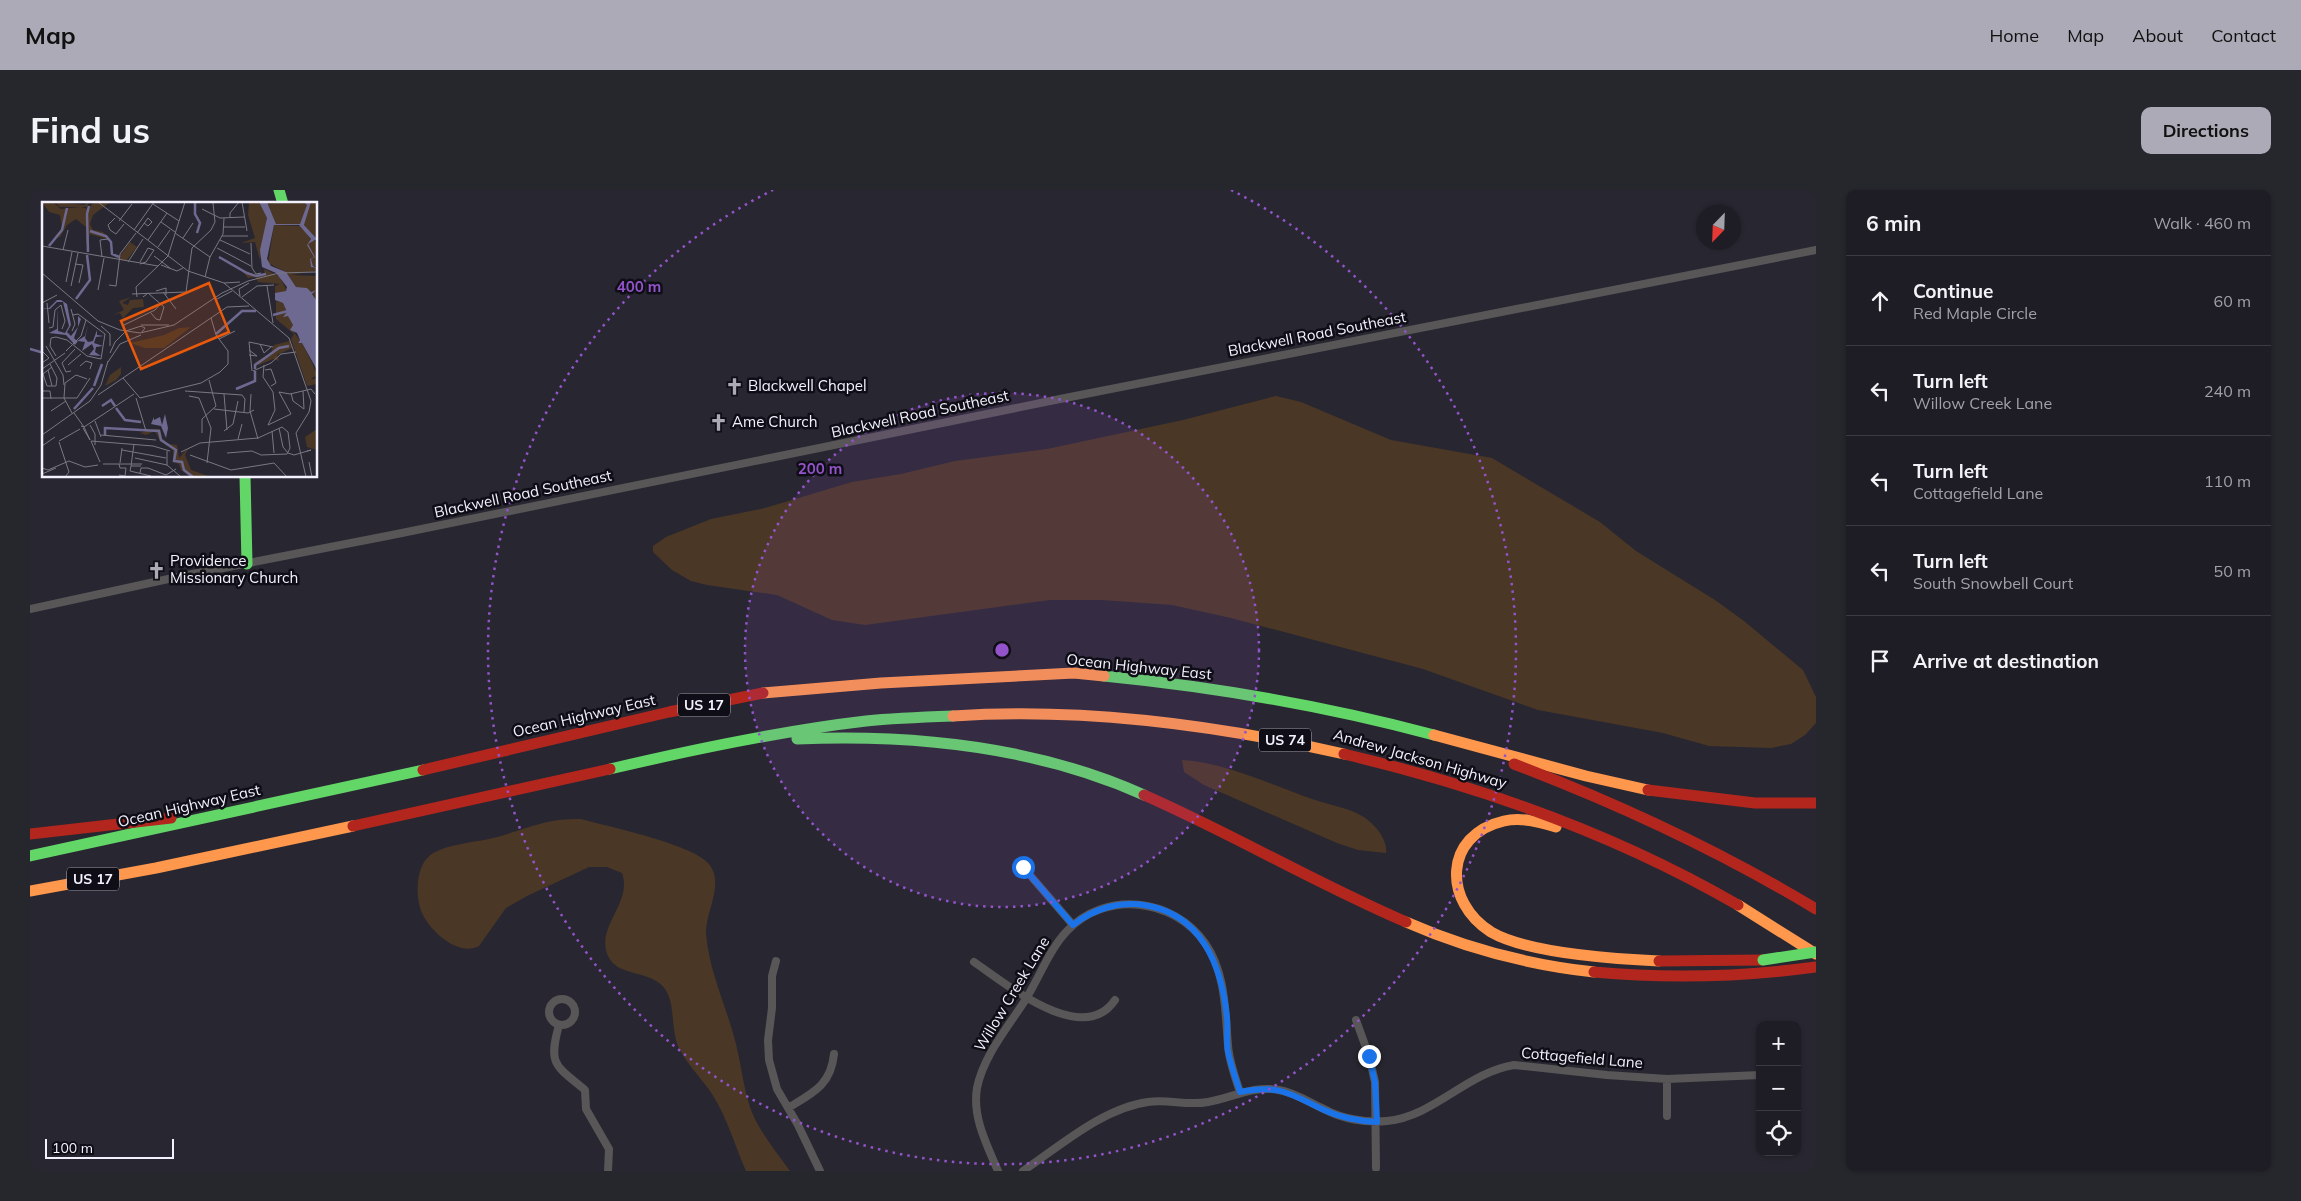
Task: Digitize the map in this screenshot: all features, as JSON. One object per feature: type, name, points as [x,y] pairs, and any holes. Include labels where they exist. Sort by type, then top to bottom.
[{"type":"main road","points":[[245,478],[246,564]]},
{"type":"main road","name":"Ocean Highway East","points":[[30,856],[241,809],[351,787],[668,712],[765,693],[881,683],[1074,674],[1144,680],[1263,696],[1390,723]]},
{"type":"main road","name":"Andrew Jackson Highway","points":[[713,747],[802,730],[869,721],[996,714],[1062,715],[1150,721],[1265,736],[1384,762],[1518,804],[1632,851],[1692,880],[1749,911],[1816,953]]},
{"type":"main road","points":[[1390,723],[1586,776],[1656,792],[1746,802],[1816,803]]},
{"type":"main road","name":"Andrew Jackson Highway","points":[[1390,723],[1489,754],[1588,792],[1722,855],[1816,910]]},
{"type":"main road","points":[[713,747],[798,739],[869,737],[938,741],[1001,751],[1075,770],[1158,800],[1362,904],[1419,928],[1470,946],[1542,963],[1646,977],[1678,978],[1782,972],[1816,967]]},
{"type":"main road","name":"US 17","points":[[30,891],[275,844],[713,747]]},
{"type":"main road","points":[[30,834],[241,809]]},
{"type":"main road","points":[[1632,851],[1540,822],[1524,820],[1498,822],[1476,833],[1461,852],[1455,874],[1458,896],[1462,905],[1479,924],[1500,936],[1528,945],[1580,954],[1659,961],[1764,960],[1816,953]]},
{"type":"main road","points":[[30,901],[157,868]]},
{"type":"street","name":"Blackwell Road Southeast","points":[[30,609],[1060,399],[1816,250]]},
{"type":"street","points":[[1023,867],[1073,925]]},
{"type":"street","name":"Willow Creek Lane","points":[[998,1171],[979,1122],[977,1090],[980,1078],[989,1057],[1027,998],[1058,942],[1080,919],[1102,909],[1140,904],[1170,913],[1193,928],[1206,944],[1220,977],[1228,1020],[1228,1052],[1240,1092]]},
{"type":"street","points":[[776,961],[772,976],[772,1008],[768,1050],[775,1084],[820,1171]]},
{"type":"street","points":[[974,962],[1027,998],[1062,1014],[1083,1017],[1101,1014],[1115,1000]]},
{"type":"street","points":[[1356,1020],[1373,1069],[1377,1122],[1376,1168]]},
{"type":"street","points":[[559,1025],[554,1044],[554,1060],[562,1072],[585,1090],[586,1109],[609,1149],[608,1171]]},
{"type":"street","points":[[788,1108],[814,1092],[827,1080],[831,1072],[834,1054]]},
{"type":"street","name":"Cottagefield Lane","points":[[1023,1171],[1102,1118],[1124,1107],[1161,1101],[1209,1102],[1240,1092],[1276,1089],[1299,1096],[1337,1115],[1377,1122],[1395,1120],[1416,1114],[1439,1103],[1481,1075],[1514,1065],[1607,1076],[1667,1079],[1756,1075]]},
{"type":"street","points":[[1667,1079],[1667,1116]]},
{"type":"shaded area","points":[[1276,396],[1301,402],[1391,440],[1492,458],[1600,522],[1636,551],[1715,600],[1744,621],[1803,670],[1816,697],[1816,723],[1805,735],[1791,744],[1771,748],[1709,746],[1663,733],[1538,710],[1423,669],[1231,618],[1172,605],[1102,600],[1050,600],[865,625],[832,620],[777,595],[691,581],[672,570],[653,552],[653,546],[666,537],[711,519],[765,508],[852,482],[901,474],[955,461],[1047,449],[1183,420]]},
{"type":"shaded area","points":[[1182,760],[1197,761],[1231,770],[1357,813],[1367,819],[1379,832],[1385,842],[1386,853],[1358,850],[1337,843],[1204,785],[1184,772]]},
{"type":"shaded area","points":[[581,819],[669,843],[700,857],[709,864],[715,880],[715,889],[706,925],[706,934],[714,976],[736,1044],[745,1091],[754,1117],[790,1171],[746,1171],[717,1103],[679,1048],[676,1041],[671,1002],[665,989],[652,979],[619,968],[608,956],[605,945],[606,935],[623,895],[622,873],[607,867],[589,867],[527,896],[506,908],[479,946],[471,948],[462,948],[454,945],[438,934],[426,920],[420,908],[418,882],[423,864],[433,853],[453,846],[498,837],[550,821]]},
{"type":"waterway","points":[[30,349],[42,352]]},
{"type":"traffic: fast","points":[[279,190],[282,202]]},
{"type":"traffic: fast","points":[[245,478],[247,564]]},
{"type":"traffic: fast","points":[[1104,676],[1229,692],[1311,706],[1434,735]]},
{"type":"traffic: fast","points":[[610,769],[770,735],[834,725],[877,720],[953,716]]},
{"type":"traffic: fast","points":[[797,739],[886,739],[974,747],[1017,754],[1060,765],[1103,778],[1144,795]]},
{"type":"traffic: fast","points":[[30,856],[423,770]]},
{"type":"traffic: fast","points":[[1763,960],[1816,952]]},
{"type":"traffic: slow","points":[[763,693],[881,683],[1074,673],[1104,676]]},
{"type":"traffic: slow","points":[[953,716],[1002,714],[1101,716],[1199,727],[1344,754]]},
{"type":"traffic: slow","points":[[1434,735],[1586,776],[1648,790]]},
{"type":"traffic: slow","points":[[1556,827],[1530,821],[1510,820],[1484,829],[1469,840],[1460,854],[1457,871],[1458,887],[1464,904],[1475,919],[1491,932],[1526,945],[1572,954],[1659,961]]},
{"type":"traffic: slow","points":[[30,891],[156,868],[353,826]]},
{"type":"traffic: slow","points":[[1738,905],[1816,954]]},
{"type":"traffic: slow","points":[[1406,922],[1451,940],[1498,954],[1546,965],[1594,972]]},
{"type":"traffic: jam","points":[[423,770],[669,712],[763,693]]},
{"type":"traffic: jam","points":[[1344,754],[1446,781],[1547,815],[1645,856],[1738,905]]},
{"type":"traffic: jam","points":[[1514,764],[1592,795],[1706,848],[1816,909]]},
{"type":"traffic: jam","points":[[353,826],[610,769]]},
{"type":"traffic: jam","points":[[1648,790],[1755,803],[1816,803]]},
{"type":"traffic: jam","points":[[1144,795],[1340,892],[1406,922]]},
{"type":"traffic: jam","points":[[30,834],[171,818]]},
{"type":"traffic: jam","points":[[1659,961],[1763,960]]},
{"type":"traffic: jam","points":[[1594,972],[1650,976],[1705,976],[1816,967]]},
{"type":"place","name":"Blackwell Chapel","points":[[734,386]]},
{"type":"place","name":"Ame Church","points":[[718,422]]},
{"type":"place","name":"Providence Missionary Church","points":[[156,570]]},
{"type":"route","points":[[1023,867],[1073,925],[1089,914],[1126,904],[1152,906],[1164,910],[1188,923],[1206,944],[1220,977],[1228,1020],[1228,1052],[1240,1092],[1276,1089],[1299,1096],[1337,1115],[1377,1122],[1375,1082],[1369,1056]]}]
